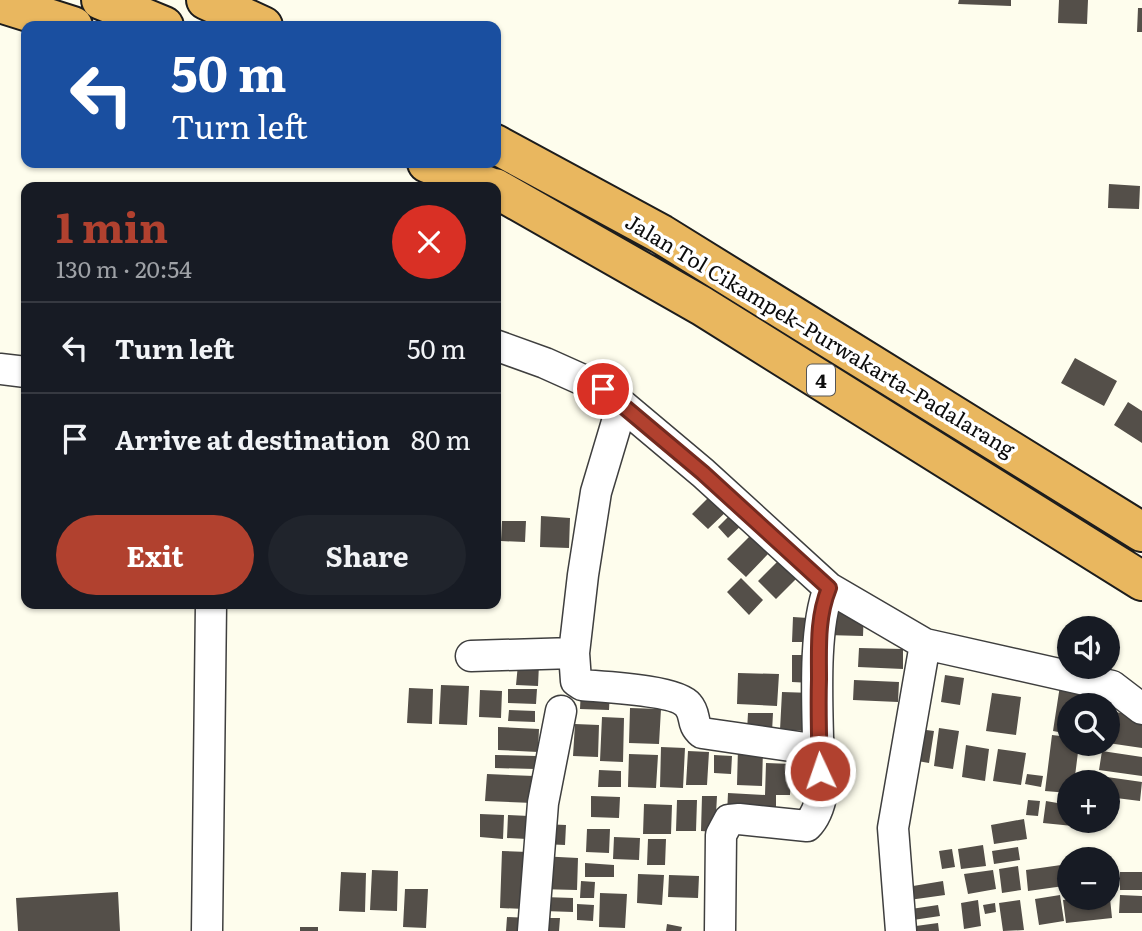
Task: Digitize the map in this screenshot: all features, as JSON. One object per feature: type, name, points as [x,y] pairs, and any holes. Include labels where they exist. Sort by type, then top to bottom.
[{"type":"highway","points":[[101,0],[152,21]]},
{"type":"highway","points":[[206,0],[252,21]]},
{"type":"highway","points":[[0,3],[57,21]]},
{"type":"highway","name":"Jalan Tol Cikampek–Purwakarta–Padalarang","points":[[501,147],[661,234],[1142,532]]},
{"type":"highway","points":[[440,168],[477,182]]},
{"type":"highway","name":"Jalan Tol Cikampek–Purwakarta–Padalarang","points":[[457,168],[482,182]]},
{"type":"highway","name":"Jalan Tol Cikampek–Purwakarta–Padalarang","points":[[501,192],[702,306],[1142,581]]},
{"type":"street","points":[[501,347],[590,382],[622,405],[703,473],[829,588],[925,644],[1112,686],[1142,709]]},
{"type":"street","points":[[0,369],[21,371]]},
{"type":"street","points":[[622,405],[596,492],[574,653],[575,677],[580,684],[675,696],[688,705],[694,726],[702,733],[819,750]]},
{"type":"street","points":[[720,931],[721,835],[729,820],[807,826],[814,819],[822,793],[819,750],[819,626],[822,606],[829,588]]},
{"type":"street","points":[[207,931],[211,609]]},
{"type":"street","points":[[901,931],[893,828],[925,644]]},
{"type":"street","points":[[471,656],[574,653]]},
{"type":"street","points":[[533,931],[543,803],[561,711]]},
{"type":"building","points":[[959,0],[1011,0],[1011,6],[958,4]]},
{"type":"building","points":[[1059,0],[1088,0],[1087,24],[1058,23]]},
{"type":"building","points":[[1138,8],[1142,8],[1142,32],[1137,32]]},
{"type":"building","points":[[1109,184],[1140,186],[1139,209],[1108,208]]},
{"type":"building","points":[[1075,358],[1117,381],[1104,406],[1061,383]]},
{"type":"building","points":[[1128,402],[1142,411],[1142,443],[1114,425]]},
{"type":"building","points":[[713,493],[729,509],[708,529],[692,514]]},
{"type":"building","points":[[734,511],[745,522],[728,538],[718,527]]},
{"type":"building","points":[[541,516],[570,518],[569,548],[540,547]]},
{"type":"building","points":[[502,521],[526,521],[525,542],[501,541]]},
{"type":"building","points":[[750,536],[768,554],[746,577],[727,559]]},
{"type":"building","points":[[784,555],[802,573],[776,599],[758,581]]},
{"type":"building","points":[[741,578],[763,600],[749,615],[727,592]]},
{"type":"building","points":[[827,607],[864,608],[863,636],[826,635]]},
{"type":"building","points":[[793,617],[808,618],[807,642],[792,642]]},
{"type":"building","points":[[859,648],[903,649],[903,669],[858,667]]},
{"type":"building","points":[[792,655],[814,655],[812,683],[792,682]]},
{"type":"building","points":[[518,664],[539,664],[538,686],[516,685]]},
{"type":"building","points":[[738,673],[779,674],[777,706],[737,704]]},
{"type":"building","points":[[945,675],[964,678],[960,705],[941,702]]},
{"type":"building","points":[[1061,679],[1091,684],[1090,693],[1059,693]]},
{"type":"building","points":[[854,680],[899,682],[898,702],[853,700]]},
{"type":"building","points":[[441,685],[469,686],[467,725],[439,724]]},
{"type":"building","points":[[409,688],[433,689],[432,724],[407,723]]},
{"type":"building","points":[[581,688],[610,689],[609,710],[580,709]]},
{"type":"building","points":[[508,689],[537,689],[536,704],[508,703]]},
{"type":"building","points":[[480,690],[502,691],[501,718],[479,717]]},
{"type":"building","points":[[782,692],[813,693],[811,731],[780,730]]},
{"type":"building","points":[[992,693],[1021,697],[1016,735],[986,731]]},
{"type":"building","points":[[1057,705],[1057,732],[1053,731]]},
{"type":"building","points":[[630,708],[661,709],[659,744],[629,743]]},
{"type":"building","points":[[509,710],[535,711],[535,722],[508,721]]},
{"type":"building","points":[[748,713],[773,713],[772,732],[747,731]]},
{"type":"building","points":[[1120,713],[1142,716],[1142,748],[1120,745]]},
{"type":"building","points":[[602,717],[624,718],[623,762],[600,761]]},
{"type":"building","points":[[575,724],[599,725],[598,757],[573,756]]},
{"type":"building","points":[[498,727],[539,729],[538,752],[498,750]]},
{"type":"building","points":[[911,728],[934,731],[929,763],[906,759]]},
{"type":"building","points":[[939,728],[959,731],[953,769],[934,766]]},
{"type":"building","points":[[1052,735],[1057,736],[1057,756],[1078,756],[1076,770],[1057,770],[1057,792],[1045,791]]},
{"type":"building","points":[[966,745],[989,749],[985,781],[962,777]]},
{"type":"building","points":[[661,747],[685,748],[683,788],[660,787]]},
{"type":"building","points":[[738,748],[763,749],[762,786],[737,785]]},
{"type":"building","points":[[998,749],[1026,753],[1021,785],[993,781]]},
{"type":"building","points":[[688,751],[709,752],[707,785],[686,785]]},
{"type":"building","points":[[629,754],[658,755],[656,788],[628,787]]},
{"type":"building","points":[[1120,754],[1142,757],[1142,776],[1120,773],[1120,770],[1099,770],[1101,756],[1120,756]]},
{"type":"building","points":[[495,755],[536,756],[535,769],[495,768]]},
{"type":"building","points":[[714,755],[732,756],[731,774],[714,773]]},
{"type":"building","points":[[766,763],[792,764],[790,795],[776,795],[776,816],[727,814],[728,793],[765,795]]},
{"type":"building","points":[[599,770],[621,771],[621,787],[598,787]]},
{"type":"building","points":[[487,774],[534,776],[533,803],[485,801]]},
{"type":"building","points":[[1027,774],[1043,776],[1041,787],[1025,784]]},
{"type":"building","points":[[1120,779],[1142,782],[1140,801],[1120,798]]},
{"type":"building","points":[[591,796],[620,797],[619,818],[591,817]]},
{"type":"building","points":[[702,796],[717,796],[715,832],[701,831]]},
{"type":"building","points":[[677,800],[697,800],[696,831],[676,831]]},
{"type":"building","points":[[1028,800],[1040,801],[1038,816],[1026,815]]},
{"type":"building","points":[[1046,801],[1057,803],[1057,824],[1043,823]]},
{"type":"building","points":[[644,804],[672,805],[671,834],[643,834]]},
{"type":"building","points":[[480,814],[504,815],[503,839],[480,837]]},
{"type":"building","points":[[508,815],[529,816],[527,839],[507,838]]},
{"type":"building","points":[[1024,819],[1027,839],[994,844],[991,825]]},
{"type":"building","points":[[542,824],[566,825],[565,845],[542,844]]},
{"type":"building","points":[[587,829],[610,829],[609,853],[586,852]]},
{"type":"building","points":[[614,837],[640,838],[639,860],[613,859]]},
{"type":"building","points":[[648,839],[666,839],[665,865],[647,865]]},
{"type":"building","points":[[983,845],[986,866],[961,869],[958,849]]},
{"type":"building","points":[[1018,847],[1020,860],[994,864],[992,851]]},
{"type":"building","points":[[952,849],[955,867],[942,869],[939,851]]},
{"type":"building","points":[[502,851],[528,852],[525,909],[500,908]]},
{"type":"building","points":[[539,856],[578,858],[577,890],[538,889]]},
{"type":"building","points":[[585,863],[614,865],[614,877],[585,877]]},
{"type":"building","points":[[1018,866],[1021,890],[1002,893],[999,869]]},
{"type":"building","points":[[1057,866],[1057,887],[1028,891],[1026,870]]},
{"type":"building","points":[[372,870],[398,871],[397,911],[370,910]]},
{"type":"building","points":[[993,870],[996,889],[968,894],[964,874]]},
{"type":"building","points":[[341,872],[366,873],[365,912],[339,911]]},
{"type":"building","points":[[1120,872],[1142,872],[1142,890],[1120,890]]},
{"type":"building","points":[[638,874],[664,875],[662,905],[637,903]]},
{"type":"building","points":[[669,875],[699,876],[698,898],[668,897]]},
{"type":"building","points":[[581,881],[595,882],[594,898],[580,898]]},
{"type":"building","points":[[943,881],[945,895],[909,900],[907,887]]},
{"type":"building","points":[[405,889],[428,889],[426,928],[403,927]]},
{"type":"building","points":[[118,892],[120,931],[18,931],[16,898]]},
{"type":"building","points":[[600,893],[627,894],[625,928],[599,927]]},
{"type":"building","points":[[1057,895],[1057,910],[1062,910],[1064,921],[1039,925],[1035,899]]},
{"type":"building","points":[[1120,895],[1142,896],[1142,913],[1119,913]]},
{"type":"building","points":[[544,897],[573,898],[573,912],[544,911]]},
{"type":"building","points":[[978,900],[981,926],[964,929],[961,903]]},
{"type":"building","points":[[1020,900],[1024,930],[1003,931],[999,903]]},
{"type":"building","points":[[995,903],[996,912],[985,914],[983,905]]},
{"type":"building","points":[[577,904],[594,905],[593,921],[577,920]]},
{"type":"building","points":[[938,905],[940,916],[913,920],[911,909]]},
{"type":"building","points":[[1064,910],[1111,910],[1112,918],[1066,923]]},
{"type":"building","points":[[507,917],[531,918],[530,931],[506,931]]},
{"type":"building","points":[[538,918],[560,918],[559,931],[537,931]]},
{"type":"building","points":[[938,923],[939,931],[901,931],[901,928]]},
{"type":"building","points":[[667,924],[682,927],[681,931],[666,931]]},
{"type":"building","points":[[300,927],[318,927],[318,931],[300,931]]},
{"type":"route","points":[[603,389],[703,473],[829,588],[822,606],[819,626],[820,771]]}]
